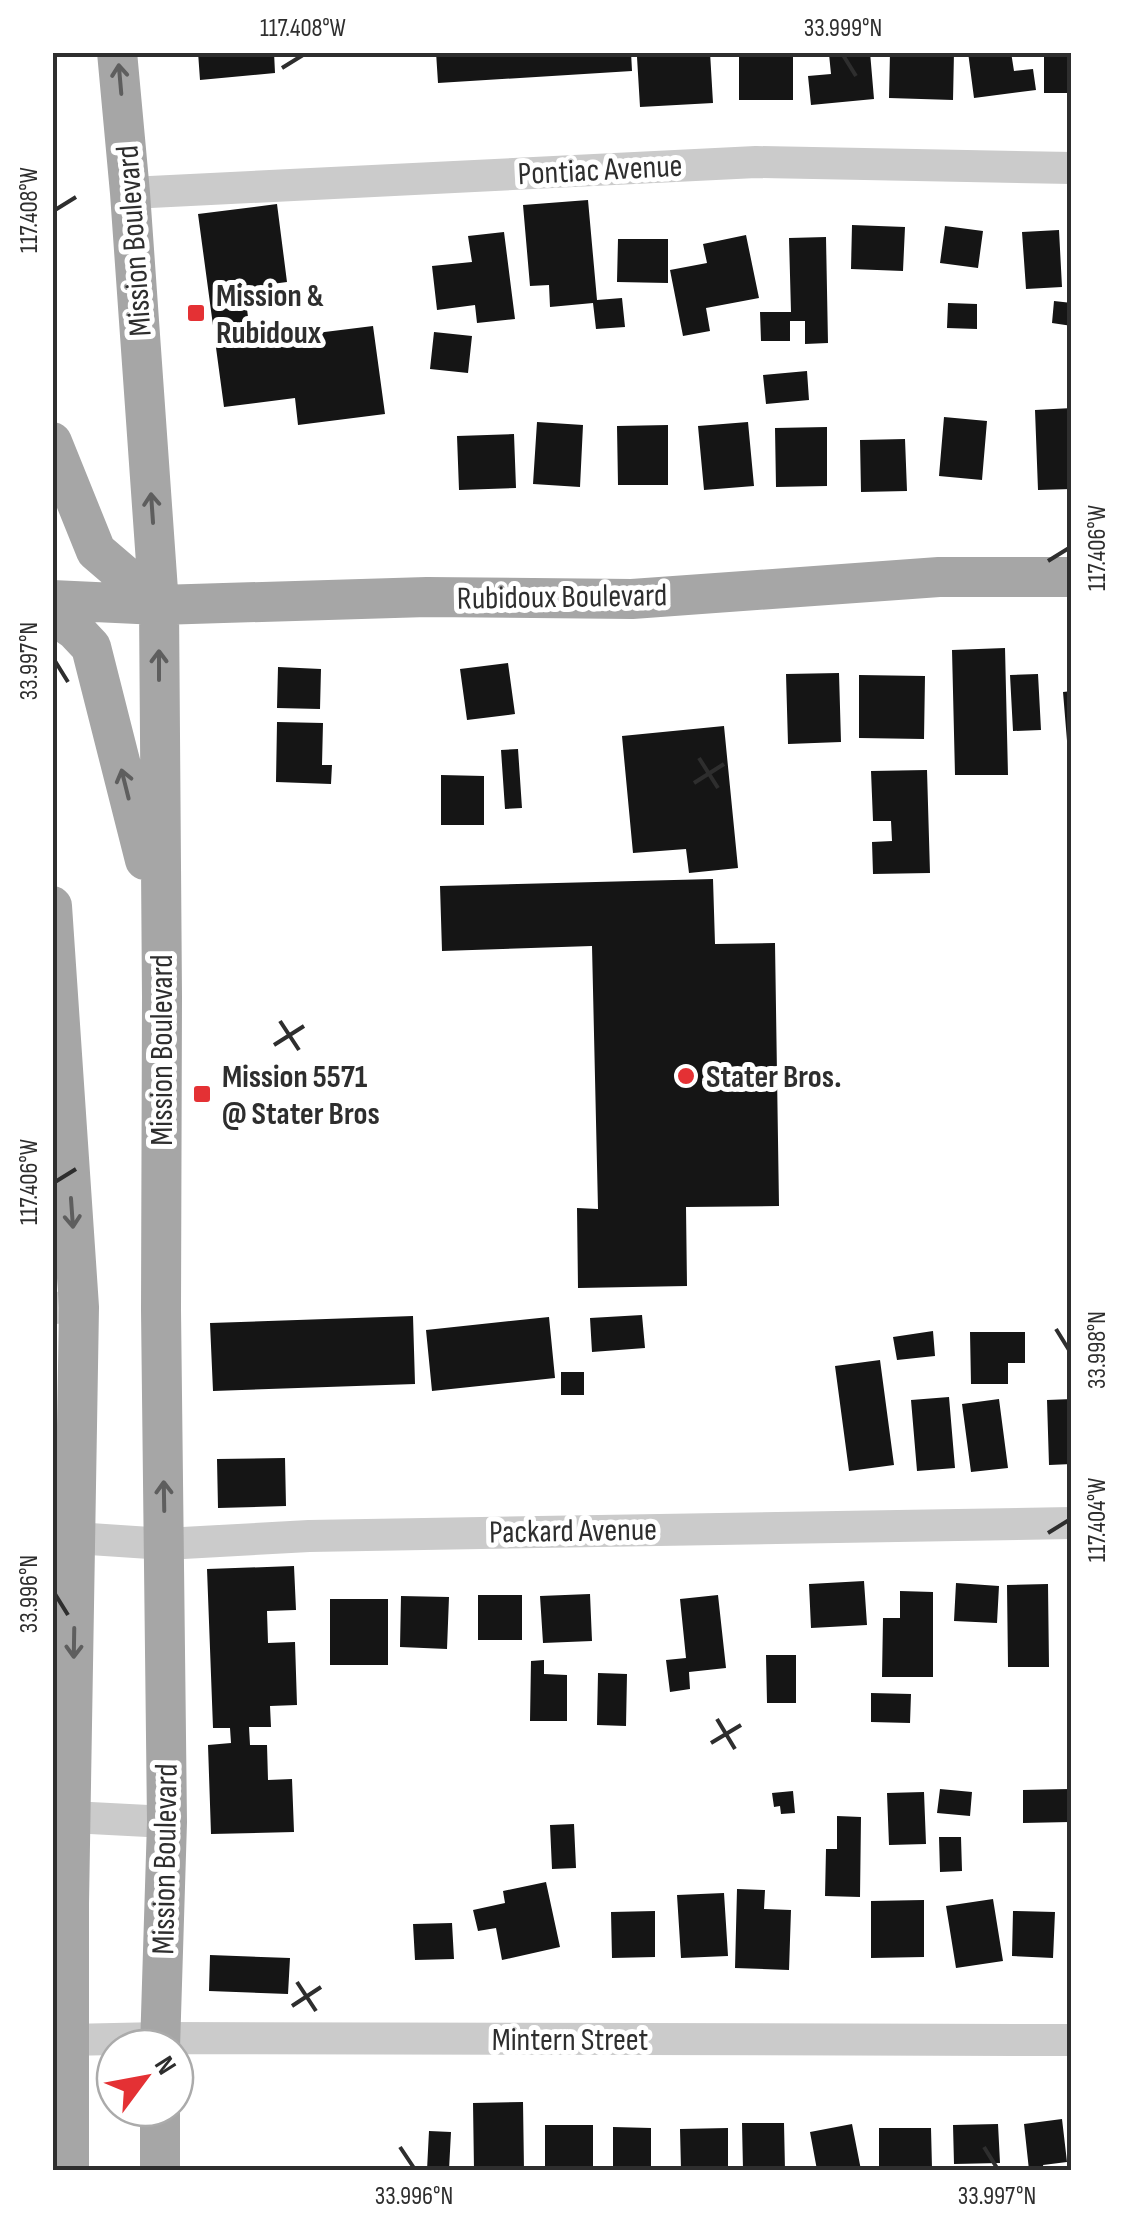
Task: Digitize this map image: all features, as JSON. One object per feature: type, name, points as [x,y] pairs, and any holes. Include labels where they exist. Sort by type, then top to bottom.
[{"type":"main road","name":"Mission Boulevard","points":[[117,52],[158,605],[167,1822],[160,2028]]},
{"type":"main road","points":[[52,442],[96,551],[158,605]]},
{"type":"main road","name":"Rubidoux Boulevard","points":[[52,600],[158,605],[427,597],[632,598],[939,577],[1072,578]]},
{"type":"main road","points":[[52,614],[92,647],[160,912]]},
{"type":"main road","points":[[52,906],[75,1538],[62,1816],[69,2170]]},
{"type":"main road","points":[[160,2128],[160,2170]]},
{"type":"street","name":"Pontiac Avenue","points":[[130,193],[756,162],[1072,168]]},
{"type":"street","name":"Packard Avenue","points":[[75,1538],[165,1544],[329,1536],[1072,1522]]},
{"type":"street","points":[[62,1816],[167,1822]]},
{"type":"street","name":"Mintern Street","points":[[68,2040],[95,2041]]},
{"type":"street","name":"Mintern Street","points":[[195,2043],[1072,2040]]},
{"type":"building","points":[[198,52],[274,52],[275,73],[200,80]]},
{"type":"building","points":[[436,52],[631,52],[632,71],[438,83]]},
{"type":"building","points":[[710,52],[713,103],[640,107],[637,57]]},
{"type":"building","points":[[739,52],[793,52],[793,100],[739,100]]},
{"type":"building","points":[[870,52],[874,99],[811,105],[808,76],[831,74],[829,54]]},
{"type":"building","points":[[890,52],[954,52],[953,100],[889,98]]},
{"type":"building","points":[[968,52],[1011,52],[1014,71],[1033,69],[1036,90],[974,98]]},
{"type":"building","points":[[1044,52],[1072,52],[1072,93],[1044,93]]},
{"type":"building","points":[[588,200],[597,300],[622,298],[625,327],[596,329],[593,303],[550,307],[549,285],[530,286],[523,205]]},
{"type":"building","points":[[277,204],[287,282],[264,285],[265,299],[246,301],[251,341],[373,326],[385,414],[298,425],[295,398],[224,407],[198,214]]},
{"type":"building","points":[[852,225],[905,227],[903,271],[851,269]]},
{"type":"building","points":[[945,226],[983,231],[978,268],[940,263]]},
{"type":"building","points":[[1059,230],[1062,287],[1026,289],[1022,232]]},
{"type":"building","points":[[504,232],[515,319],[477,323],[475,305],[437,310],[432,266],[472,262],[468,236]]},
{"type":"building","points":[[746,235],[759,298],[706,308],[710,331],[683,336],[670,270],[707,263],[703,244]]},
{"type":"building","points":[[826,237],[828,343],[805,344],[805,321],[790,321],[790,341],[761,341],[760,312],[791,312],[789,238]]},
{"type":"building","points":[[618,239],[668,239],[668,283],[617,282]]},
{"type":"building","points":[[1054,301],[1072,303],[1072,326],[1052,323]]},
{"type":"building","points":[[948,303],[977,304],[977,329],[947,328]]},
{"type":"building","points":[[434,332],[472,336],[468,373],[430,369]]},
{"type":"building","points":[[807,371],[809,400],[766,404],[763,375]]},
{"type":"building","points":[[1072,408],[1072,489],[1038,490],[1035,410]]},
{"type":"building","points":[[944,417],[987,421],[982,480],[939,476]]},
{"type":"building","points":[[537,422],[583,425],[580,487],[533,484]]},
{"type":"building","points":[[748,422],[754,486],[704,490],[698,426]]},
{"type":"building","points":[[668,425],[668,485],[618,485],[617,426]]},
{"type":"building","points":[[827,427],[827,486],[776,487],[775,428]]},
{"type":"building","points":[[514,434],[516,488],[459,490],[457,436]]},
{"type":"building","points":[[905,439],[907,491],[861,492],[860,440]]},
{"type":"building","points":[[1005,648],[1008,775],[955,775],[952,650]]},
{"type":"building","points":[[508,663],[515,714],[467,720],[460,669]]},
{"type":"building","points":[[278,667],[321,669],[320,709],[277,708]]},
{"type":"building","points":[[839,673],[841,742],[788,744],[786,674]]},
{"type":"building","points":[[1038,674],[1041,730],[1013,731],[1010,675]]},
{"type":"building","points":[[859,675],[925,676],[924,739],[859,738]]},
{"type":"building","points":[[1072,691],[1072,765],[1069,765],[1063,692]]},
{"type":"building","points":[[277,722],[323,723],[322,765],[332,765],[331,784],[276,782]]},
{"type":"building","points":[[724,726],[738,868],[689,873],[686,849],[633,853],[622,736]]},
{"type":"building","points":[[518,749],[522,808],[505,809],[501,750]]},
{"type":"building","points":[[927,770],[930,873],[873,874],[872,842],[892,841],[891,821],[873,821],[871,771]]},
{"type":"building","points":[[441,775],[484,776],[484,825],[441,825]]},
{"type":"building","name":"Stater Bros.","points":[[713,879],[715,944],[775,943],[779,1206],[686,1207],[687,1286],[578,1288],[577,1208],[598,1209],[592,946],[442,951],[440,886]]},
{"type":"building","points":[[642,1315],[645,1348],[592,1352],[590,1318]]},
{"type":"building","points":[[413,1316],[415,1384],[213,1391],[210,1323]]},
{"type":"building","points":[[549,1317],[555,1378],[432,1391],[426,1330]]},
{"type":"building","points":[[933,1331],[935,1356],[897,1360],[893,1337]]},
{"type":"building","points":[[970,1332],[1025,1332],[1025,1363],[1008,1363],[1008,1384],[971,1384]]},
{"type":"building","points":[[880,1360],[894,1465],[849,1471],[835,1366]]},
{"type":"building","points":[[561,1372],[584,1372],[584,1395],[561,1395]]},
{"type":"building","points":[[949,1397],[955,1468],[917,1471],[911,1400]]},
{"type":"building","points":[[999,1399],[1008,1468],[971,1472],[962,1404]]},
{"type":"building","points":[[1072,1399],[1072,1464],[1049,1465],[1047,1400]]},
{"type":"building","points":[[285,1458],[286,1506],[218,1508],[217,1459]]},
{"type":"building","points":[[294,1566],[296,1610],[267,1611],[268,1643],[295,1642],[297,1705],[270,1706],[271,1727],[249,1727],[250,1745],[267,1745],[268,1780],[292,1779],[294,1832],[211,1834],[208,1745],[231,1743],[230,1728],[213,1728],[207,1569]]},
{"type":"building","points":[[864,1581],[867,1625],[811,1628],[809,1584]]},
{"type":"building","points":[[956,1583],[999,1586],[997,1623],[954,1621]]},
{"type":"building","points":[[1048,1584],[1049,1667],[1008,1667],[1007,1585]]},
{"type":"building","points":[[900,1591],[933,1592],[933,1677],[882,1677],[883,1618],[900,1618]]},
{"type":"building","points":[[590,1594],[592,1641],[543,1643],[540,1596]]},
{"type":"building","points":[[478,1595],[522,1595],[522,1640],[478,1640]]},
{"type":"building","points":[[718,1595],[726,1668],[689,1672],[690,1689],[670,1692],[666,1660],[686,1658],[680,1599]]},
{"type":"building","points":[[401,1596],[449,1597],[447,1649],[400,1647]]},
{"type":"building","points":[[330,1599],[388,1599],[388,1665],[330,1665]]},
{"type":"building","points":[[766,1655],[796,1655],[796,1703],[767,1703]]},
{"type":"building","points":[[544,1660],[544,1674],[567,1675],[567,1721],[530,1721],[531,1661]]},
{"type":"building","points":[[598,1673],[627,1674],[626,1726],[597,1725]]},
{"type":"building","points":[[871,1693],[911,1694],[910,1723],[871,1722]]},
{"type":"building","points":[[940,1789],[972,1792],[970,1816],[937,1813]]},
{"type":"building","points":[[1069,1789],[1070,1822],[1023,1823],[1023,1790]]},
{"type":"building","points":[[793,1791],[795,1813],[781,1814],[780,1806],[774,1807],[772,1793]]},
{"type":"building","points":[[924,1792],[926,1844],[889,1845],[887,1793]]},
{"type":"building","points":[[837,1816],[861,1817],[860,1897],[825,1896],[826,1849],[837,1849]]},
{"type":"building","points":[[574,1824],[576,1868],[552,1869],[550,1825]]},
{"type":"building","points":[[939,1837],[961,1837],[962,1871],[940,1872]]},
{"type":"building","points":[[546,1882],[560,1947],[502,1960],[496,1928],[478,1931],[473,1910],[505,1903],[503,1891]]},
{"type":"building","points":[[737,1889],[765,1890],[764,1909],[791,1910],[789,1970],[735,1968]]},
{"type":"building","points":[[724,1893],[728,1956],[681,1958],[677,1895]]},
{"type":"building","points":[[993,1899],[1003,1961],[956,1968],[946,1906]]},
{"type":"building","points":[[924,1900],[924,1957],[871,1958],[871,1901]]},
{"type":"building","points":[[655,1911],[655,1957],[612,1958],[611,1912]]},
{"type":"building","points":[[1013,1911],[1055,1912],[1053,1958],[1012,1956]]},
{"type":"building","points":[[452,1923],[454,1959],[415,1960],[413,1924]]},
{"type":"building","points":[[210,1955],[290,1958],[288,1994],[209,1991]]},
{"type":"building","points":[[523,2102],[524,2170],[474,2170],[473,2103]]},
{"type":"building","points":[[1062,2119],[1067,2162],[1043,2165],[1044,2170],[1029,2170],[1024,2124]]},
{"type":"building","points":[[742,2123],[784,2123],[785,2170],[743,2170]]},
{"type":"building","points":[[852,2124],[861,2170],[817,2170],[810,2132]]},
{"type":"building","points":[[998,2124],[1000,2163],[954,2164],[953,2125]]},
{"type":"building","points":[[545,2125],[593,2125],[593,2170],[545,2170]]},
{"type":"building","points":[[613,2127],[651,2128],[651,2170],[613,2170]]},
{"type":"building","points":[[728,2128],[728,2170],[681,2170],[680,2129]]},
{"type":"building","points":[[879,2128],[931,2128],[932,2168],[879,2170]]},
{"type":"building","points":[[429,2131],[451,2132],[449,2170],[427,2170]]},
{"type":"place","name":"Mission & Rubidoux","points":[[196,313]]},
{"type":"place","name":"Stater Bros.","points":[[686,1076]]},
{"type":"place","name":"Mission 5571 @ Stater Bros","points":[[202,1094]]}]
